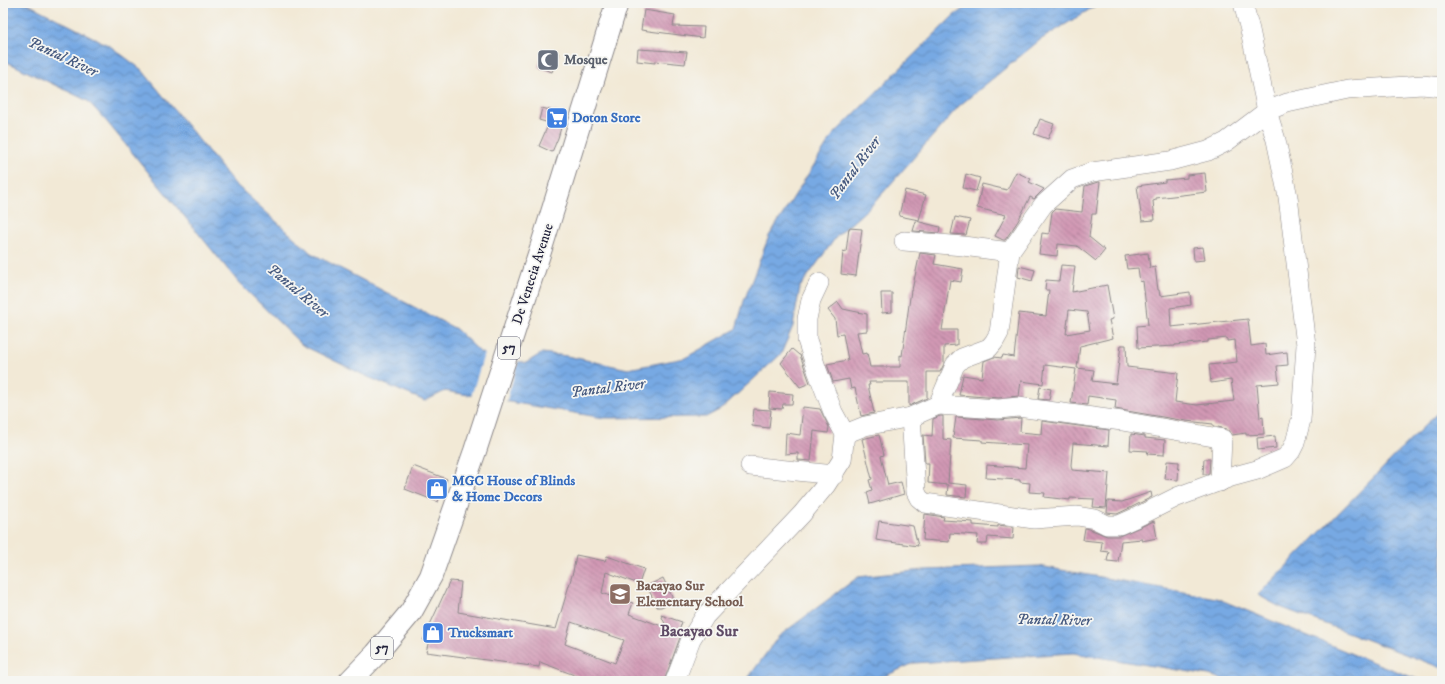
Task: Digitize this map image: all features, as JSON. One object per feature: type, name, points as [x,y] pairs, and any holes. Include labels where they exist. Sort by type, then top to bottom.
[{"type":"highway","name":"De Venecia Avenue","points":[[350,681],[376,654],[411,612],[432,576],[475,451],[542,245],[617,3]]},
{"type":"street","points":[[911,417],[916,492],[919,498],[925,503],[1034,519],[1077,516],[1094,519],[1107,525],[1118,524],[1135,518],[1177,497],[1231,477],[1256,470],[1285,458],[1295,444],[1300,420],[1306,345],[1303,312],[1288,197],[1243,3]]},
{"type":"street","points":[[938,405],[955,365],[962,358],[989,348],[999,333],[1010,252],[1043,205],[1072,179],[1092,172],[1170,161],[1208,151],[1226,142],[1267,111],[1287,103],[1347,90],[1422,85],[1442,87]]},
{"type":"street","points":[[904,241],[1010,252]]},
{"type":"street","points":[[675,681],[691,639],[705,616],[802,514],[834,475],[842,460],[845,434],[833,412],[816,370],[807,340],[807,319],[811,300],[819,284]]},
{"type":"street","points":[[845,434],[865,426],[911,417],[938,405],[999,409],[1018,407],[1122,421],[1219,438],[1222,440],[1220,482]]},
{"type":"street","points":[[750,466],[834,475]]},
{"type":"water","name":"Pantal River","points":[[3,3],[26,3],[110,46],[142,70],[234,183],[311,253],[456,329],[481,353],[526,363],[542,353],[567,356],[628,369],[685,358],[736,329],[744,301],[769,236],[833,135],[953,16],[972,3],[1100,3],[1040,40],[959,106],[874,203],[836,237],[800,287],[793,326],[781,354],[721,409],[706,417],[604,418],[445,391],[425,401],[368,377],[302,345],[239,283],[107,122],[88,101],[3,60]]},
{"type":"water","points":[[1442,408],[1442,668],[1280,607],[1258,595]]},
{"type":"water","name":"Pantal River","points":[[1039,566],[1216,598],[1422,681],[1229,681],[1209,675],[1073,653],[914,663],[874,681],[746,681],[778,637],[858,577],[924,570]]},
{"type":"pier","points":[[485,351],[519,359],[506,403],[471,397]]},
{"type":"building","points":[[644,10],[675,15],[673,26],[704,27],[703,38],[641,30]]},
{"type":"building","name":"Mosque","points":[[544,49],[559,54],[552,72],[538,67]]},
{"type":"building","points":[[638,49],[687,52],[685,64],[637,61]]},
{"type":"building","points":[[542,108],[565,114],[552,152],[539,146],[549,123],[539,120]]},
{"type":"building","points":[[1040,119],[1054,124],[1048,139],[1034,134]]},
{"type":"building","points":[[1016,172],[1031,179],[1029,182],[1044,189],[1034,199],[1030,197],[1018,221],[1005,240],[1003,240],[995,236],[1006,215],[977,208],[982,184],[1007,190]]},
{"type":"building","points":[[1205,173],[1207,192],[1156,198],[1156,200],[1153,201],[1155,220],[1142,221],[1137,186],[1165,182],[1165,180],[1187,178],[1187,175]]},
{"type":"building","points":[[966,174],[980,178],[976,191],[963,188]]},
{"type":"building","points":[[1100,182],[1096,214],[1092,214],[1089,237],[1105,250],[1096,261],[1077,246],[1058,244],[1057,256],[1039,254],[1042,233],[1049,234],[1052,212],[1055,209],[1082,212],[1085,186]]},
{"type":"building","points":[[905,190],[926,195],[919,220],[899,216]]},
{"type":"building","points":[[955,217],[970,220],[966,235],[951,234]]},
{"type":"building","points":[[916,221],[940,227],[939,233],[913,231]]},
{"type":"building","points":[[849,228],[862,229],[856,276],[841,274],[843,251],[846,252]]},
{"type":"building","points":[[1203,247],[1205,260],[1194,261],[1193,248]]},
{"type":"building","points":[[920,253],[936,255],[934,264],[963,269],[961,282],[950,280],[942,330],[957,330],[957,345],[944,346],[944,364],[940,372],[927,372],[927,398],[909,406],[909,382],[869,382],[870,385],[868,385],[874,413],[861,416],[855,388],[851,389],[849,379],[833,382],[827,364],[848,360],[843,334],[837,335],[835,319],[828,310],[838,302],[843,309],[867,314],[867,331],[857,332],[862,354],[867,353],[870,367],[900,367],[900,355],[902,356],[911,290]]},
{"type":"building","points":[[1148,253],[1150,268],[1155,267],[1160,296],[1190,292],[1191,305],[1170,308],[1171,327],[1248,319],[1251,346],[1265,344],[1266,355],[1287,352],[1288,365],[1277,366],[1279,383],[1257,385],[1260,418],[1263,417],[1264,434],[1246,435],[1246,433],[1232,435],[1227,429],[1213,426],[1213,424],[1115,409],[1116,400],[1088,396],[1087,405],[1071,403],[1076,369],[1045,365],[1043,384],[1021,381],[1019,396],[999,398],[959,395],[963,375],[982,378],[984,361],[994,357],[1002,358],[1003,355],[1014,357],[1019,313],[1046,316],[1049,290],[1045,290],[1046,280],[1059,281],[1061,265],[1075,266],[1072,292],[1107,285],[1113,319],[1109,320],[1113,338],[1080,346],[1077,368],[1094,370],[1092,381],[1116,384],[1121,345],[1126,345],[1127,367],[1178,373],[1175,402],[1197,405],[1234,401],[1231,380],[1211,383],[1209,365],[1237,362],[1235,340],[1227,341],[1227,338],[1175,346],[1138,348],[1137,326],[1148,325],[1143,281],[1140,282],[1138,268],[1127,269],[1125,256]],"holes":[[[1069,310],[1087,312],[1090,330],[1066,334]]]},
{"type":"building","points":[[1019,266],[1035,270],[1032,281],[1018,277]]},
{"type":"building","points":[[881,293],[892,293],[892,312],[882,313]]},
{"type":"building","points":[[792,349],[800,355],[810,383],[800,387],[781,363]]},
{"type":"building","points":[[1040,387],[1051,389],[1049,400],[1038,399]]},
{"type":"building","points":[[770,392],[793,394],[792,404],[783,404],[782,409],[769,408]]},
{"type":"building","points":[[803,407],[820,409],[829,427],[828,433],[814,431],[811,461],[798,460],[798,453],[785,454],[786,433],[800,435]]},
{"type":"building","points":[[754,409],[771,410],[769,428],[752,426]]},
{"type":"building","points":[[943,416],[943,439],[951,440],[948,483],[967,485],[966,497],[947,495],[948,485],[928,483],[929,463],[925,463],[923,435],[932,436],[933,419]]},
{"type":"building","points":[[956,417],[998,420],[1021,418],[1020,432],[1041,434],[1042,421],[1109,430],[1108,446],[1073,443],[1071,465],[1072,470],[1109,473],[1106,508],[1093,507],[1094,499],[1070,498],[1070,500],[1044,497],[1045,493],[1029,492],[1030,483],[1020,482],[1020,480],[986,478],[987,465],[1025,468],[1027,445],[982,442],[982,440],[953,438]]},
{"type":"building","points":[[1131,434],[1145,436],[1145,438],[1165,440],[1164,455],[1147,454],[1148,451],[1130,450]]},
{"type":"building","points":[[879,435],[884,455],[881,456],[888,485],[901,482],[904,494],[870,504],[867,492],[872,490],[869,480],[872,479],[862,439]]},
{"type":"building","points":[[1275,436],[1276,448],[1258,450],[1257,438]]},
{"type":"building","points":[[1204,459],[1210,459],[1209,473],[1207,474],[1203,474]]},
{"type":"building","points":[[1167,461],[1179,462],[1178,480],[1165,479]]},
{"type":"building","points":[[413,466],[447,479],[438,502],[405,489]]},
{"type":"building","points":[[1151,492],[1152,497],[1130,508],[1117,514],[1107,513],[1108,501],[1122,502]]},
{"type":"building","points":[[925,514],[944,517],[943,520],[973,522],[973,525],[998,527],[998,525],[1014,527],[1013,539],[988,537],[987,544],[977,544],[978,535],[950,533],[949,542],[923,540]]},
{"type":"building","points":[[879,521],[913,526],[918,546],[876,540]]},
{"type":"building","points":[[1154,521],[1157,538],[1142,541],[1142,539],[1121,541],[1118,562],[1107,561],[1109,552],[1101,551],[1102,542],[1083,540],[1085,528],[1107,536],[1119,536]]},
{"type":"building","points":[[576,555],[605,561],[607,556],[644,569],[639,584],[606,572],[602,593],[633,603],[629,614],[667,628],[661,615],[682,622],[678,634],[681,635],[664,681],[590,681],[540,662],[539,667],[426,652],[429,640],[423,640],[450,581],[461,582],[458,612],[556,629],[573,572]],"holes":[[[571,622],[624,640],[615,663],[565,644]]]},
{"type":"building","points":[[663,578],[674,601],[661,607],[657,607],[647,586]]},
{"type":"place","name":"Mosque","points":[[548,60]]},
{"type":"place","name":"Doton Store","points":[[557,118]]},
{"type":"place","name":"MGC House of Blinds & Home Decors","points":[[437,489]]},
{"type":"place","name":"Bacayao Sur Elementary School","points":[[620,594]]},
{"type":"place","name":"Trucksmart","points":[[433,633]]},
{"type":"district","name":"Bacayao Sur","points":[[699,631]]}]
